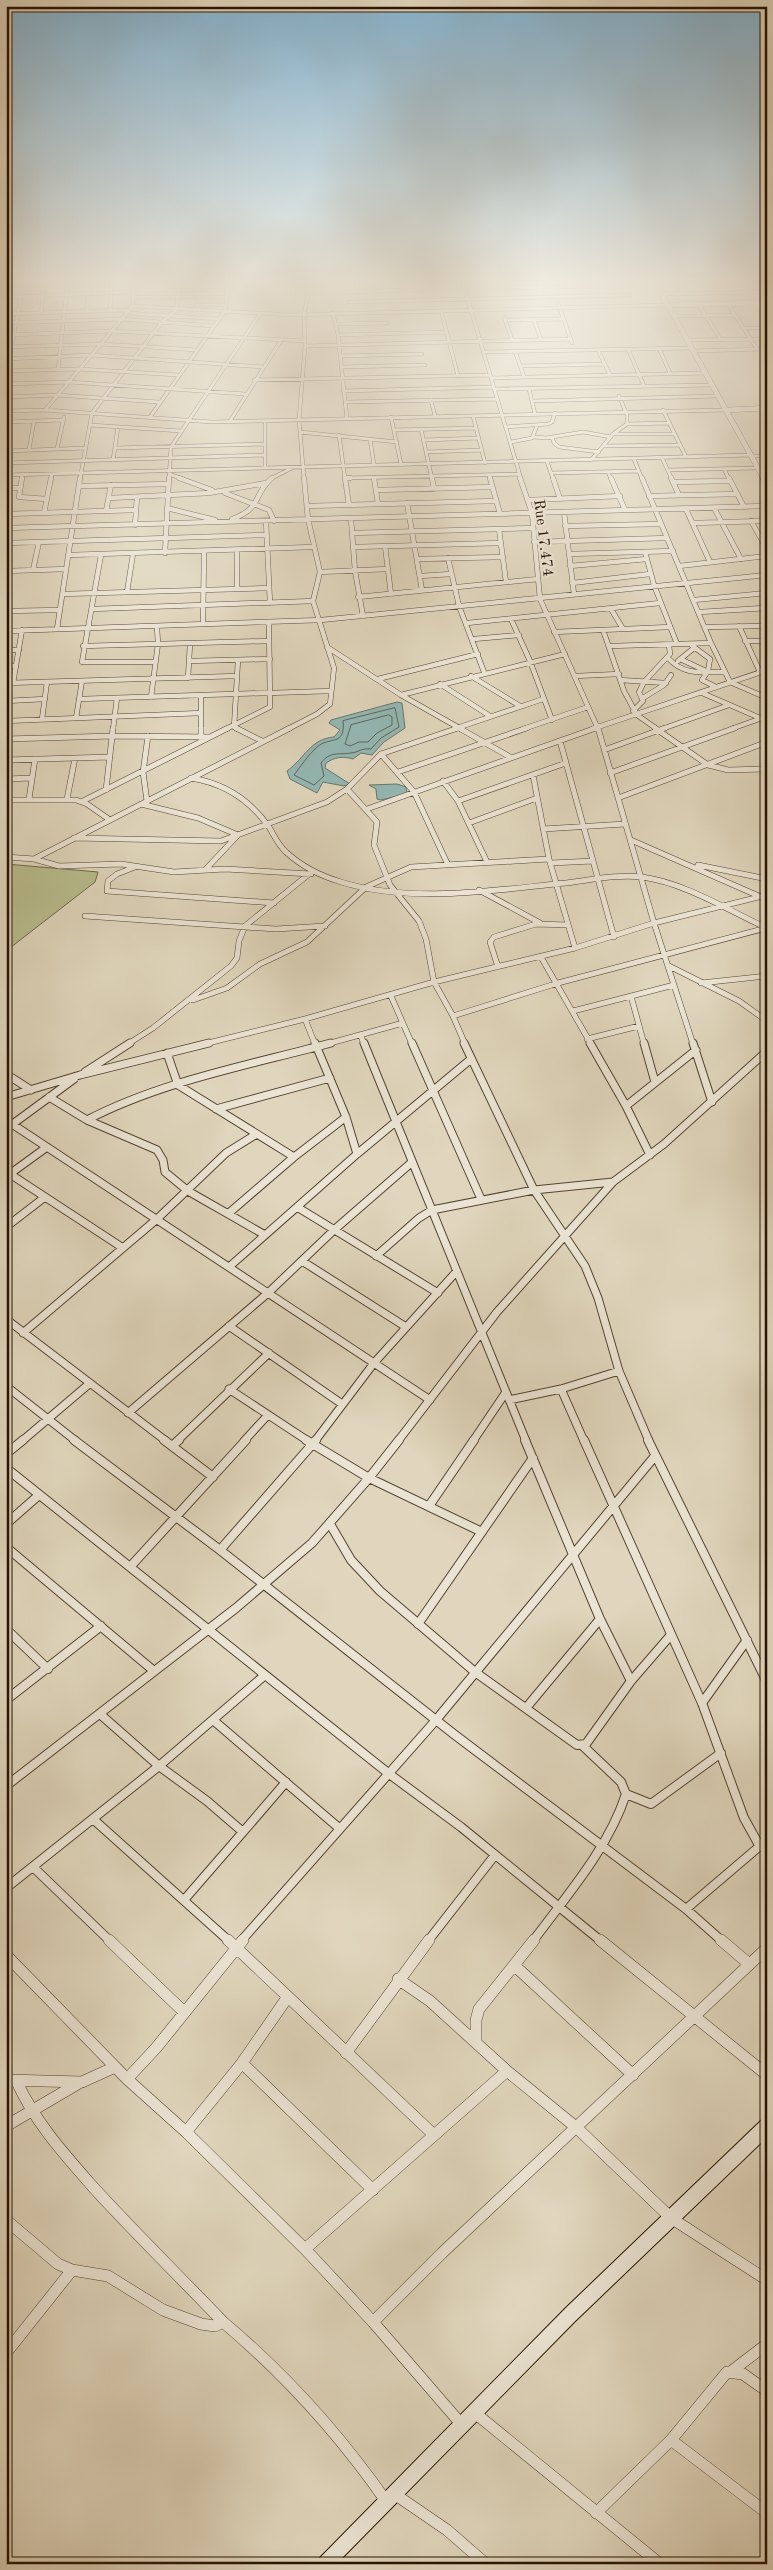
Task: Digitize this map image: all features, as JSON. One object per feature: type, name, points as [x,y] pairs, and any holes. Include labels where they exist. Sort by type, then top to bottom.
[{"type":"main road","points":[[720,400],[767,484]]},
{"type":"main road","points":[[726,410],[766,410]]},
{"type":"main road","points":[[325,2564],[570,2315],[767,2126]]},
{"type":"street","points":[[45,410],[52,400]]},
{"type":"street","points":[[57,629],[64,594],[72,526],[85,448],[92,413],[101,400]]},
{"type":"street","points":[[130,400],[159,402],[150,418]]},
{"type":"street","points":[[165,553],[171,447],[203,400]]},
{"type":"street","points":[[230,421],[242,400]]},
{"type":"street","points":[[34,859],[324,711],[330,704],[334,668],[314,601],[320,572],[312,548],[308,519],[299,420],[300,400]]},
{"type":"street","points":[[432,400],[435,416]]},
{"type":"street","points":[[347,419],[346,402],[436,400]]},
{"type":"street","name":"Rue 17.474","points":[[496,400],[532,513],[540,599],[598,728],[654,923],[666,955],[712,1102]]},
{"type":"street","points":[[535,414],[532,401],[565,400]]},
{"type":"street","points":[[591,460],[612,436],[627,424],[629,419],[621,400]]},
{"type":"street","points":[[6,412],[45,410],[188,420],[265,421],[663,410],[726,410]]},
{"type":"street","points":[[663,410],[686,457]]},
{"type":"street","points":[[57,449],[65,411]]},
{"type":"street","points":[[511,442],[528,441],[544,432],[552,422],[555,413]]},
{"type":"street","points":[[473,416],[485,463]]},
{"type":"street","points":[[391,417],[401,464]]},
{"type":"street","points":[[6,423],[63,420]]},
{"type":"street","points":[[29,450],[34,421]]},
{"type":"street","points":[[265,421],[265,468]]},
{"type":"street","points":[[627,424],[669,423]]},
{"type":"street","points":[[90,425],[181,431]]},
{"type":"street","points":[[506,427],[537,426],[552,436],[585,432],[612,436],[674,434]]},
{"type":"street","points":[[534,437],[537,426]]},
{"type":"street","points":[[113,460],[118,427]]},
{"type":"street","points":[[394,430],[476,428]]},
{"type":"street","points":[[421,429],[434,489]]},
{"type":"street","points":[[300,432],[397,442]]},
{"type":"street","points":[[339,435],[349,505]]},
{"type":"street","points":[[552,436],[554,443],[559,447],[599,452]]},
{"type":"street","points":[[424,440],[479,438]]},
{"type":"street","points":[[370,439],[374,465]]},
{"type":"street","points":[[115,448],[265,444]]},
{"type":"street","points":[[604,446],[680,445]]},
{"type":"street","points":[[6,451],[85,448]]},
{"type":"street","points":[[426,452],[482,450]]},
{"type":"street","points":[[6,463],[265,455]]},
{"type":"street","points":[[6,475],[170,473],[295,467],[767,456]]},
{"type":"street","points":[[662,458],[679,495]]},
{"type":"street","points":[[634,459],[700,612],[711,643],[730,682],[765,696]]},
{"type":"street","points":[[547,461],[560,499]]},
{"type":"street","points":[[167,508],[221,522],[247,514],[258,504],[266,483],[274,476],[295,467]]},
{"type":"street","points":[[668,470],[757,468]]},
{"type":"street","points":[[724,469],[744,507]]},
{"type":"street","points":[[551,473],[638,471]]},
{"type":"street","points":[[608,472],[625,510]]},
{"type":"street","points":[[170,473],[204,489],[221,492],[258,504],[272,512],[274,521]]},
{"type":"street","points":[[44,513],[52,474]]},
{"type":"street","points":[[346,478],[519,474]]},
{"type":"street","points":[[22,475],[18,496],[20,498],[48,498]]},
{"type":"street","points":[[488,475],[500,514]]},
{"type":"street","points":[[374,478],[378,504]]},
{"type":"street","points":[[673,482],[730,481]]},
{"type":"street","points":[[109,498],[221,492],[266,483]]},
{"type":"street","points":[[80,486],[168,484]]},
{"type":"street","points":[[106,511],[111,485]]},
{"type":"street","points":[[376,490],[492,487]]},
{"type":"street","points":[[6,488],[20,488]]},
{"type":"street","points":[[650,496],[737,494]]},
{"type":"street","points":[[529,500],[620,496]]},
{"type":"street","points":[[135,525],[137,498]]},
{"type":"street","points":[[307,506],[495,501]]},
{"type":"street","points":[[408,503],[422,590]]},
{"type":"street","points":[[6,528],[767,506]]},
{"type":"street","points":[[714,508],[741,559]]},
{"type":"street","points":[[686,509],[710,562]]},
{"type":"street","points":[[6,514],[136,510]]},
{"type":"street","points":[[564,512],[574,594]]},
{"type":"street","points":[[351,519],[358,597],[363,616]]},
{"type":"street","points":[[266,521],[270,603]]},
{"type":"street","points":[[692,523],[767,521]]},
{"type":"street","points":[[751,522],[767,549]]},
{"type":"street","points":[[565,526],[661,524]]},
{"type":"street","points":[[352,532],[533,528]]},
{"type":"street","points":[[499,529],[506,582]]},
{"type":"street","points":[[6,552],[8,543],[266,535]]},
{"type":"street","points":[[534,542],[667,538]]},
{"type":"street","points":[[33,570],[39,542]]},
{"type":"street","points":[[353,547],[501,543]]},
{"type":"street","points":[[385,546],[391,594]]},
{"type":"street","points":[[69,555],[312,548]]},
{"type":"street","points":[[236,589],[237,551]]},
{"type":"street","points":[[569,554],[673,551]]},
{"type":"street","points":[[203,624],[204,552]]},
{"type":"street","points":[[645,552],[660,603],[677,644]]},
{"type":"street","points":[[127,592],[132,554]]},
{"type":"street","points":[[101,555],[92,609],[83,646],[82,662],[155,662]]},
{"type":"street","points":[[679,566],[767,556]]},
{"type":"street","points":[[418,559],[502,557]]},
{"type":"street","points":[[448,558],[459,606],[474,639],[484,672]]},
{"type":"street","points":[[570,566],[647,559]]},
{"type":"street","points":[[6,571],[66,569]]},
{"type":"street","points":[[320,572],[387,569]]},
{"type":"street","points":[[420,576],[451,574]]},
{"type":"street","points":[[572,584],[650,574]]},
{"type":"street","points":[[6,631],[321,620],[540,599],[767,574]]},
{"type":"street","points":[[358,597],[538,579]]},
{"type":"street","points":[[64,594],[269,588]]},
{"type":"street","points":[[694,600],[767,593]]},
{"type":"street","points":[[700,612],[766,610],[759,594]]},
{"type":"street","points":[[92,609],[314,601]]},
{"type":"street","points":[[467,623],[660,603]]},
{"type":"street","points":[[611,608],[623,629]]},
{"type":"street","points":[[6,611],[60,610]]},
{"type":"street","points":[[511,619],[530,661],[552,720]]},
{"type":"street","points":[[83,802],[209,737],[234,727],[270,707],[268,623]]},
{"type":"street","points":[[739,626],[760,672]]},
{"type":"street","points":[[705,627],[767,626]]},
{"type":"street","points":[[152,697],[158,644],[157,627]]},
{"type":"street","points":[[554,632],[670,627]]},
{"type":"street","points":[[13,683],[22,630]]},
{"type":"street","points":[[603,630],[628,701],[635,713],[708,765],[728,770],[767,769]]},
{"type":"street","points":[[474,639],[518,635]]},
{"type":"street","points":[[83,646],[269,641]]},
{"type":"street","points":[[745,642],[767,641]]},
{"type":"street","points":[[610,646],[711,643]]},
{"type":"street","points":[[188,678],[190,644]]},
{"type":"street","points":[[643,700],[639,692],[644,682],[668,658],[670,654],[668,644]]},
{"type":"street","points":[[690,644],[710,659],[702,680],[716,687]]},
{"type":"street","points":[[327,647],[401,695],[510,757]]},
{"type":"street","points":[[674,664],[694,648]]},
{"type":"street","points":[[6,650],[19,650]]},
{"type":"street","points":[[378,679],[478,654]]},
{"type":"street","points":[[401,695],[484,672],[565,654]]},
{"type":"street","points":[[668,658],[674,664],[692,674],[707,671],[725,672]]},
{"type":"street","points":[[189,661],[270,659]]},
{"type":"street","points":[[680,659],[707,671]]},
{"type":"street","points":[[234,727],[238,660]]},
{"type":"street","points":[[6,666],[16,666]]},
{"type":"street","points":[[367,809],[510,757],[598,728],[635,713],[702,693],[767,670]]},
{"type":"street","points":[[635,713],[643,700],[666,683],[671,675]]},
{"type":"street","points":[[6,683],[237,676]]},
{"type":"street","points":[[471,676],[520,706]]},
{"type":"street","points":[[575,676],[619,677],[644,682],[666,683]]},
{"type":"street","points":[[76,718],[82,681]]},
{"type":"street","points":[[42,719],[47,682]]},
{"type":"street","points":[[440,684],[490,716]]},
{"type":"street","points":[[79,700],[330,691]]},
{"type":"street","points":[[702,693],[764,719]]},
{"type":"street","points":[[201,695],[201,737]]},
{"type":"street","points":[[106,790],[117,698]]},
{"type":"street","points":[[6,701],[45,699]]},
{"type":"street","points":[[74,838],[215,842],[327,802],[347,789],[381,754],[543,699]]},
{"type":"street","points":[[628,701],[643,700]]},
{"type":"street","points":[[604,750],[729,705]]},
{"type":"street","points":[[398,772],[588,707]]},
{"type":"street","points":[[6,722],[201,713]]},
{"type":"street","points":[[610,773],[764,719]]},
{"type":"street","points":[[234,727],[262,741]]},
{"type":"street","points":[[6,739],[113,736],[209,737]]},
{"type":"street","points":[[147,801],[143,772],[148,736]]},
{"type":"street","points":[[560,740],[614,937]]},
{"type":"street","points":[[618,798],[766,743]]},
{"type":"street","points":[[381,754],[414,792],[448,865]]},
{"type":"street","points":[[6,760],[110,757]]},
{"type":"street","points":[[67,799],[75,758]]},
{"type":"street","points":[[29,799],[35,759]]},
{"type":"street","points":[[458,801],[566,764]]},
{"type":"street","points":[[533,775],[550,861],[575,948]]},
{"type":"street","points":[[6,779],[32,778]]},
{"type":"street","points":[[191,778],[208,781],[230,790],[266,823],[283,849],[295,860],[327,876],[366,888],[396,892],[477,889],[641,877],[666,884],[766,928]]},
{"type":"street","points":[[443,781],[458,801],[487,862]]},
{"type":"street","points":[[347,789],[377,822],[374,845],[387,878],[412,911],[426,939],[434,982],[453,1016],[471,1059],[506,1128],[534,1190],[585,1266],[598,1298],[619,1371],[655,1456],[767,1682]]},
{"type":"street","points":[[469,823],[537,798]]},
{"type":"street","points":[[6,800],[67,799],[83,802],[110,820]]},
{"type":"street","points":[[141,804],[198,818],[238,835]]},
{"type":"street","points":[[543,829],[625,824]]},
{"type":"street","points":[[204,870],[233,843],[238,835]]},
{"type":"street","points":[[631,840],[765,897]]},
{"type":"street","points":[[6,857],[34,859],[59,866],[121,864],[174,872],[225,869],[327,876]]},
{"type":"street","points":[[190,1001],[234,985],[260,964],[307,942],[366,888],[415,866],[487,862],[593,861]]},
{"type":"street","points":[[685,862],[767,879]]},
{"type":"street","points":[[136,867],[117,874],[108,881],[107,890],[111,893],[274,903]]},
{"type":"street","points":[[6,1129],[80,1075],[153,1028],[190,1001],[234,963],[245,926],[309,874]]},
{"type":"street","points":[[477,889],[540,923]]},
{"type":"street","points":[[6,1097],[80,1075],[306,1019],[391,996],[434,982],[575,948],[654,923],[765,897]]},
{"type":"street","points":[[85,916],[276,929],[326,926]]},
{"type":"street","points":[[498,967],[490,940],[540,923],[568,925]]},
{"type":"street","points":[[453,1016],[558,984],[766,928]]},
{"type":"street","points":[[541,957],[626,1106],[650,1155]]},
{"type":"street","points":[[669,966],[751,1008],[767,1022]]},
{"type":"street","points":[[701,983],[767,976]]},
{"type":"street","points":[[573,1011],[674,985]]},
{"type":"street","points":[[391,996],[480,1199]]},
{"type":"street","points":[[631,996],[655,1082]]},
{"type":"street","points":[[306,1019],[346,1117],[358,1154]]},
{"type":"street","points":[[88,1120],[116,1105],[178,1085],[403,1024]]},
{"type":"street","points":[[587,1040],[639,1026]]},
{"type":"street","points":[[362,1036],[397,1122],[411,1163],[432,1210],[572,1555],[600,1619],[631,1681]]},
{"type":"street","points":[[626,1106],[696,1050]]},
{"type":"street","points":[[6,1786],[263,1586],[330,1524],[370,1478],[480,1332],[523,1281],[566,1236],[613,1182],[650,1155],[712,1102],[767,1051]]},
{"type":"street","points":[[167,1053],[178,1085],[255,1135],[294,1157]]},
{"type":"street","points":[[229,1267],[358,1154],[471,1059]]},
{"type":"street","points":[[6,1074],[31,1090]]},
{"type":"street","points":[[216,1109],[330,1078]]},
{"type":"street","points":[[49,1097],[88,1120],[157,1150],[161,1155],[165,1172],[188,1191],[265,1235]]},
{"type":"street","points":[[229,1213],[294,1157],[346,1117]]},
{"type":"street","points":[[6,1120],[430,1400]]},
{"type":"street","points":[[23,1333],[157,1219],[226,1153],[255,1135]]},
{"type":"street","points":[[47,1147],[8,1176],[45,1197],[123,1248]]},
{"type":"street","points":[[128,1413],[230,1326],[334,1230],[411,1163]]},
{"type":"street","points":[[376,1256],[419,1218],[432,1210],[480,1199],[534,1190],[613,1182]]},
{"type":"street","points":[[6,1227],[45,1197]]},
{"type":"street","points":[[297,1207],[438,1293]]},
{"type":"street","points":[[302,1260],[406,1327]]},
{"type":"street","points":[[220,1550],[313,1444],[374,1363],[457,1271]]},
{"type":"street","points":[[6,1319],[213,1477]]},
{"type":"street","points":[[230,1326],[342,1404]]},
{"type":"street","points":[[172,1446],[269,1353]]},
{"type":"street","points":[[510,1400],[561,1389],[619,1371]]},
{"type":"street","points":[[6,1454],[89,1384]]},
{"type":"street","points":[[6,1386],[601,1847],[686,1909],[748,1964]]},
{"type":"street","points":[[230,1389],[267,1416],[370,1478],[482,1532]]},
{"type":"street","points":[[561,1389],[702,1704],[744,1818],[763,1843],[686,1909]]},
{"type":"street","points":[[429,1506],[506,1392]]},
{"type":"street","points":[[130,1567],[177,1518],[267,1416]]},
{"type":"street","points":[[127,2079],[236,1947],[436,1720],[612,1505],[655,1456]]},
{"type":"street","points":[[418,1624],[533,1458]]},
{"type":"street","points":[[6,1468],[209,1628],[388,1773],[495,1855],[767,2075]]},
{"type":"street","points":[[6,1524],[39,1495]]},
{"type":"street","points":[[330,1524],[351,1560],[380,1591],[476,1672],[577,1745],[583,1746],[621,1782],[626,1794],[622,1809],[601,1847],[556,1906],[515,1966],[479,2009],[476,2020],[476,2041]]},
{"type":"street","points":[[6,1546],[154,1671]]},
{"type":"street","points":[[526,1708],[600,1619]]},
{"type":"street","points":[[6,1700],[102,1626]]},
{"type":"street","points":[[6,1629],[48,1669]]},
{"type":"street","points":[[583,1746],[631,1681],[670,1636]]},
{"type":"street","points":[[702,1704],[747,1640]]},
{"type":"street","points":[[6,1888],[159,1766],[265,1675]]},
{"type":"street","points":[[100,1714],[159,1766],[243,1832]]},
{"type":"street","points":[[213,1720],[339,1828]]},
{"type":"street","points":[[626,1794],[651,1804],[672,1791],[691,1774],[721,1753]]},
{"type":"street","points":[[184,1900],[286,1782]]},
{"type":"street","points":[[92,1819],[236,1947],[434,2135]]},
{"type":"street","points":[[346,2053],[398,1979],[495,1855]]},
{"type":"street","points":[[33,1867],[184,2012]]},
{"type":"street","points":[[373,2322],[442,2253],[578,2128],[748,1964],[767,1948]]},
{"type":"street","points":[[6,1955],[127,2079],[186,2132],[305,2249],[373,2322],[462,2426]]},
{"type":"street","points":[[515,1966],[633,2075]]},
{"type":"street","points":[[398,1979],[430,2001],[507,2071],[578,2128],[671,2218],[767,2280]]},
{"type":"street","points":[[186,2132],[242,2063],[288,1998]]},
{"type":"street","points":[[242,2063],[373,2190]]},
{"type":"street","points":[[6,2126],[82,2082],[115,2066]]},
{"type":"street","points":[[305,2249],[507,2071]]},
{"type":"street","points":[[12,2081],[82,2082]]},
{"type":"street","points":[[12,2081],[52,2140],[106,2200],[223,2322],[252,2345],[390,2497],[447,2530],[486,2564]]},
{"type":"street","points":[[7,2223],[39,2250],[72,2270],[108,2276],[163,2310],[183,2319],[215,2326],[223,2322]]},
{"type":"street","points":[[6,2353],[72,2270]]},
{"type":"street","points":[[596,2513],[671,2440],[727,2372],[734,2370],[767,2344]]},
{"type":"street","points":[[734,2370],[767,2391]]},
{"type":"street","points":[[475,2413],[660,2564]]},
{"type":"street","points":[[671,2440],[767,2513]]},
{"type":"green space","points":[[6,864],[98,872],[95,882],[6,951]]},
{"type":"water","points":[[397,702],[402,703],[405,728],[384,742],[372,755],[361,753],[353,759],[332,759],[326,763],[325,768],[350,784],[344,786],[323,782],[317,793],[290,779],[287,771],[313,745],[319,741],[334,737],[340,730],[329,723],[331,720]]},
{"type":"water","points":[[397,784],[406,787],[407,794],[381,800],[377,799],[376,789],[369,785]]}]
